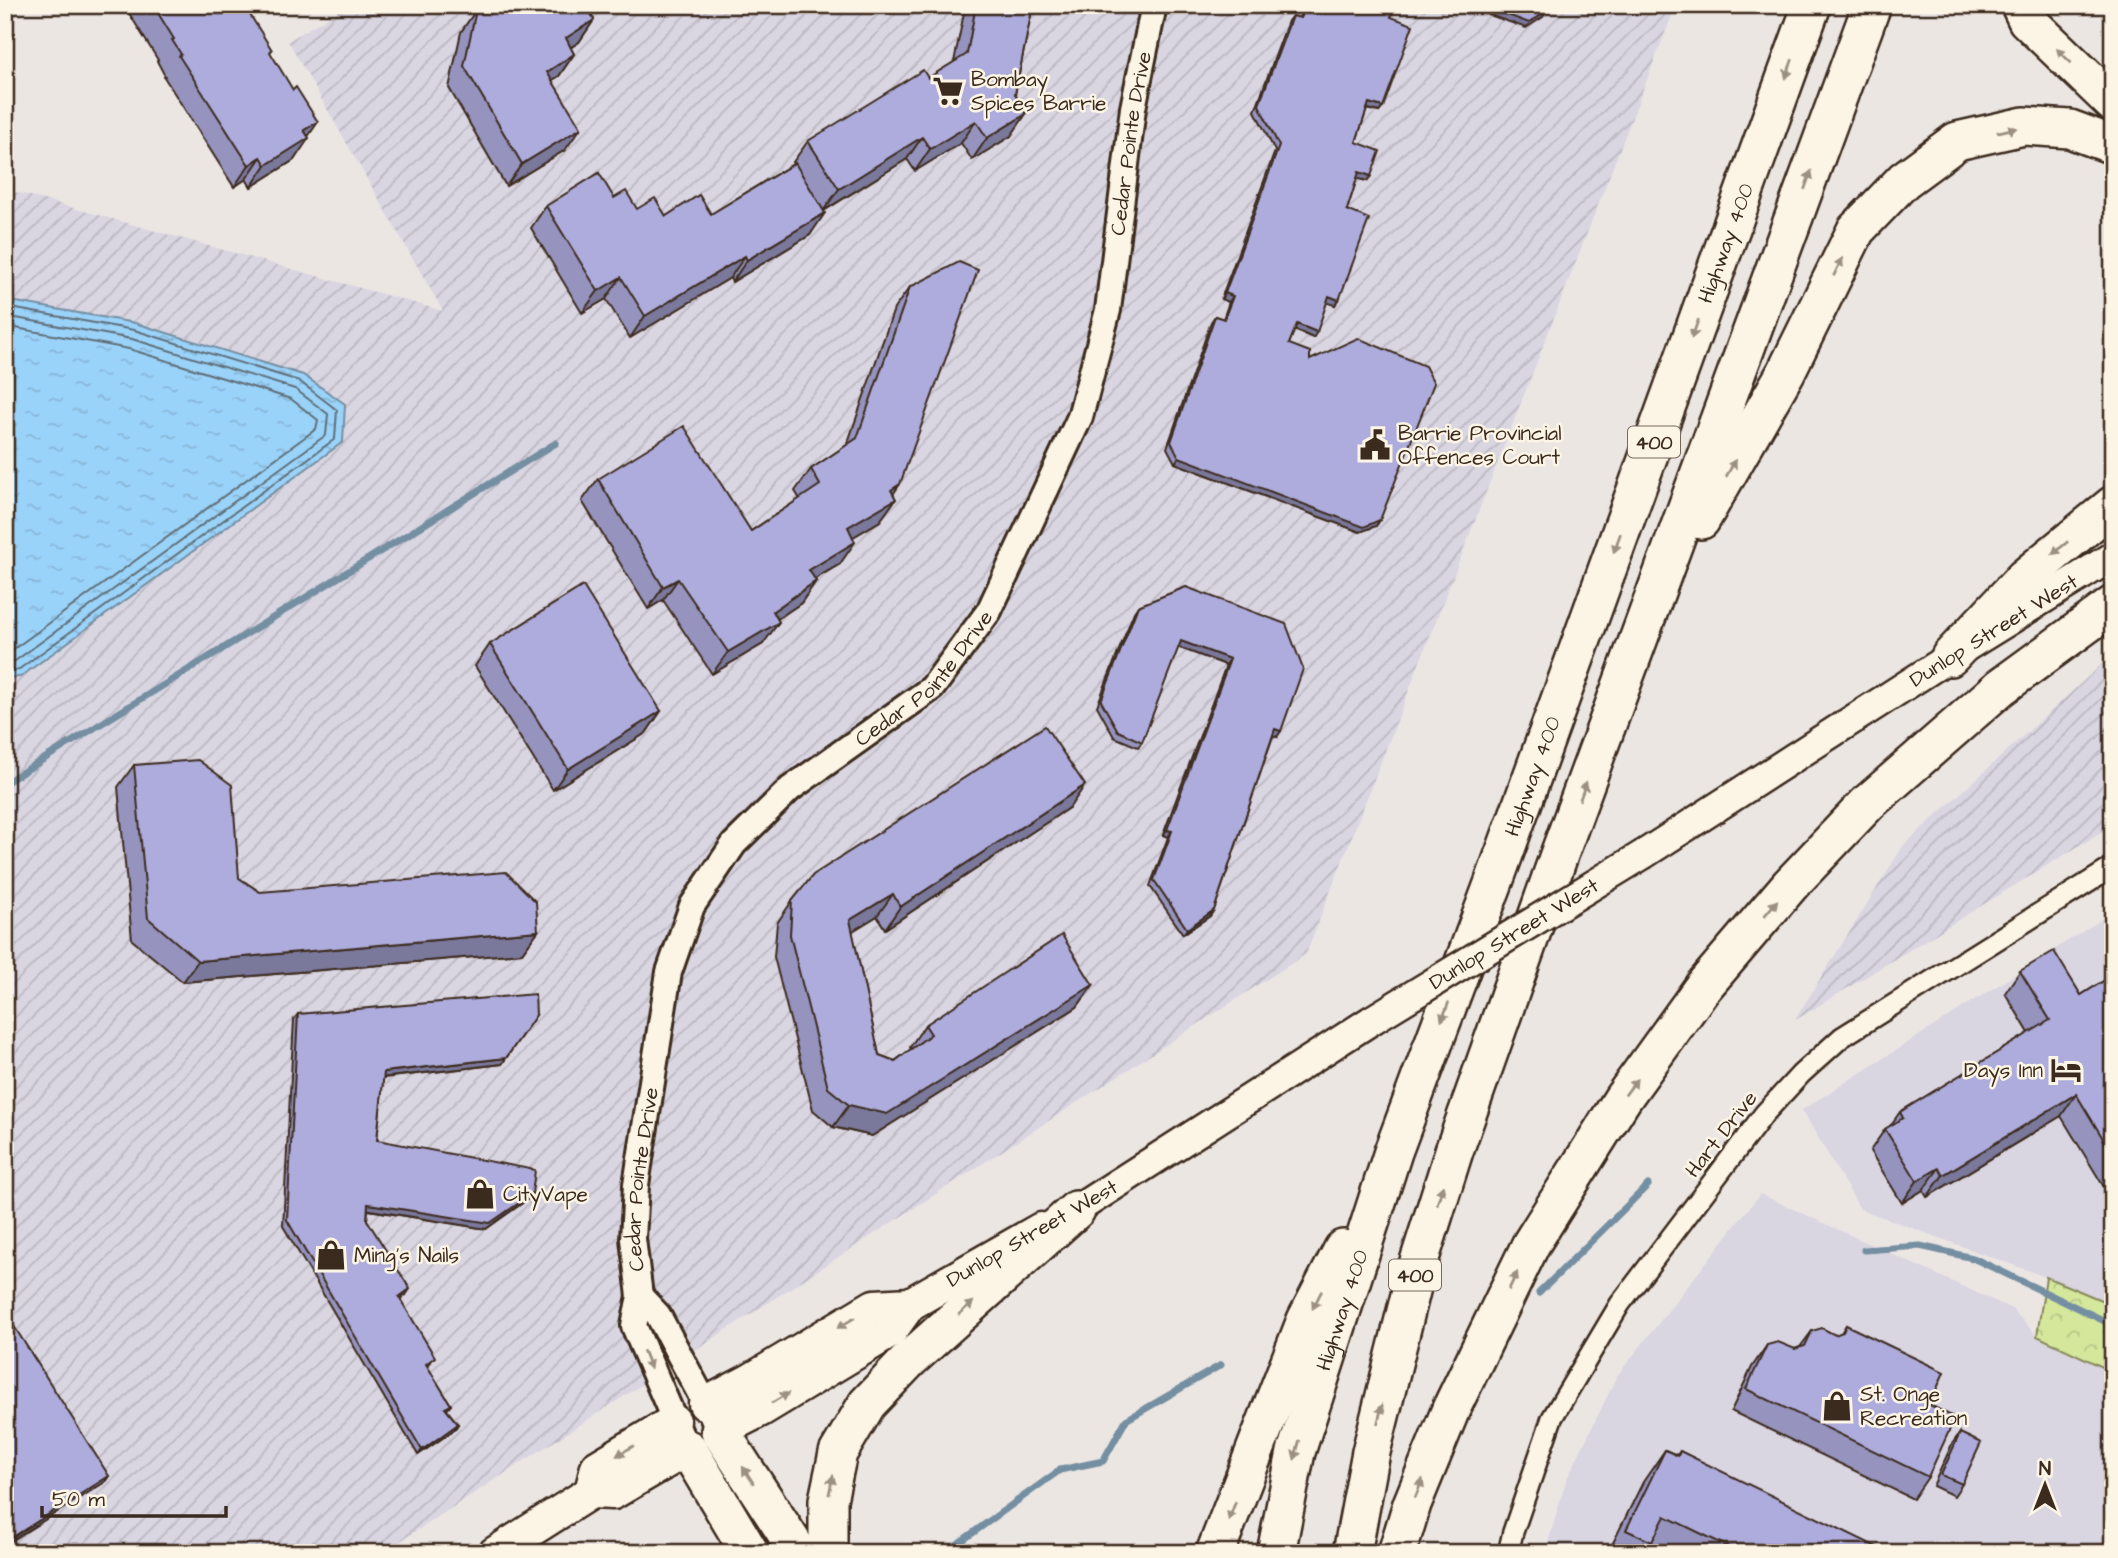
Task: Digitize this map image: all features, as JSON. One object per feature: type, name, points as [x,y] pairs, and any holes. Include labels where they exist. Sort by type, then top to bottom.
[{"type":"highway","name":"Highway 400","points":[[1276,1553],[1296,1452],[1393,1152],[1495,879],[1812,5]]},
{"type":"highway","name":"400","points":[[1352,1553],[1371,1452],[1416,1271],[1450,1163],[1509,992],[1872,5]]},
{"type":"highway","points":[[2020,5],[2027,20],[2113,103]]},
{"type":"highway","points":[[1649,612],[1786,372],[1856,230],[1905,180],[1957,141],[2024,126],[2070,129],[2113,145]]},
{"type":"highway","points":[[1950,657],[2024,578],[2113,505]]},
{"type":"highway","points":[[1397,1553],[1412,1504],[1451,1409],[1531,1244],[1623,1098],[1703,987],[1790,885],[1868,803],[2001,687],[2113,605]]},
{"type":"highway","points":[[1215,1553],[1306,1320],[1393,1152]]},
{"type":"highway","points":[[828,1553],[828,1500],[838,1453],[867,1404],[908,1362],[1076,1210]]},
{"type":"highway","points":[[713,1417],[799,1553]]},
{"type":"highway","points":[[681,1435],[750,1553]]},
{"type":"main road","name":"Dunlop Street West","points":[[495,1553],[592,1492],[613,1493],[681,1435],[713,1417],[761,1410],[890,1332],[909,1304],[1076,1210],[1372,1020],[1644,854],[1950,657],[2113,556]]},
{"type":"street","name":"Cedar Pointe Drive","points":[[681,1435],[634,1326],[640,1296],[633,1239],[636,1185],[669,972],[692,906],[734,844],[790,789],[932,688],[989,611],[1080,417],[1108,310],[1133,108],[1154,5]]},
{"type":"street","name":"Hart Drive","points":[[1508,1553],[1552,1418],[1620,1304],[1763,1114],[1801,1074],[1842,1037],[2113,867]]},
{"type":"street","name":"Cedar Pointe Drive","points":[[640,1296],[658,1315],[713,1417]]},
{"type":"shaded area","points":[[348,5],[1676,5],[1306,954],[382,1553],[5,1553],[5,189],[443,311],[288,41]]},
{"type":"shaded area","points":[[2113,654],[2113,825],[1794,1021],[1903,846]]},
{"type":"shaded area","points":[[2113,912],[2113,1305],[2046,1277],[1860,1209],[1802,1110]]},
{"type":"shaded area","points":[[1760,1194],[2012,1309],[2037,1336],[2113,1372],[2113,1553],[1545,1553],[1566,1481],[1617,1376]]},
{"type":"green space","points":[[2046,1277],[2113,1305],[2113,1372],[2037,1336]]},
{"type":"water","points":[[5,300],[135,323],[303,375],[345,404],[343,442],[20,677],[5,678]]},
{"type":"building","points":[[153,5],[244,5],[293,90],[296,87],[318,122],[304,130],[309,138],[266,165],[261,157],[249,165],[179,56],[181,54],[172,40],[174,39]]},
{"type":"building","points":[[484,5],[587,5],[594,20],[566,38],[574,54],[547,72],[581,128],[522,164],[464,66],[476,10]]},
{"type":"building","points":[[976,5],[1033,5],[1015,94],[1026,114],[987,138],[976,121],[930,149],[922,137],[839,189],[808,141],[923,70],[928,78],[967,54]]},
{"type":"building","points":[[1306,5],[1395,5],[1391,17],[1413,25],[1383,107],[1369,103],[1356,142],[1380,151],[1371,176],[1359,172],[1347,210],[1369,219],[1339,300],[1329,296],[1317,332],[1297,324],[1289,344],[1310,352],[1310,360],[1358,338],[1425,366],[1434,383],[1380,520],[1364,527],[1179,457],[1171,442],[1215,316],[1224,319],[1233,296],[1225,293],[1279,146],[1259,105],[1292,16],[1301,18]]},
{"type":"building","points":[[1481,5],[1549,5],[1547,11],[1529,23]]},
{"type":"building","points":[[795,163],[825,213],[747,260],[745,256],[645,316],[621,277],[598,291],[546,206],[599,173],[614,198],[626,191],[637,209],[655,198],[666,216],[699,195],[711,214]]},
{"type":"building","points":[[959,262],[978,270],[900,484],[891,490],[896,499],[848,527],[855,542],[809,570],[816,581],[773,611],[779,622],[728,652],[678,579],[663,587],[598,479],[684,426],[751,531],[820,485],[811,469],[857,438],[910,287]]},
{"type":"building","points":[[583,586],[661,711],[568,769],[490,644]]},
{"type":"building","points":[[1186,587],[1286,624],[1303,669],[1281,731],[1275,729],[1214,910],[1187,929],[1154,880],[1172,831],[1167,830],[1230,659],[1181,641],[1142,742],[1118,731],[1101,701],[1138,606]]},
{"type":"building","points":[[1045,726],[1085,785],[900,907],[893,894],[850,920],[879,1055],[895,1061],[931,1034],[925,1025],[1062,935],[1093,985],[887,1114],[849,1105],[828,1088],[790,935],[792,901],[813,875]]},
{"type":"building","points":[[198,760],[232,785],[239,878],[260,892],[506,872],[536,902],[538,931],[198,961],[148,918],[134,765]]},
{"type":"building","points":[[2054,951],[2081,995],[2113,975],[2113,1155],[2076,1094],[1943,1175],[1939,1168],[1917,1181],[1885,1129],[1903,1118],[1900,1112],[2050,1020],[2020,971]]},
{"type":"building","points":[[535,994],[536,1015],[506,1058],[384,1072],[377,1140],[535,1170],[532,1194],[490,1223],[368,1204],[367,1220],[410,1289],[399,1297],[435,1357],[426,1364],[451,1405],[445,1408],[458,1424],[422,1450],[287,1220],[298,1014]]},
{"type":"building","points":[[5,1312],[109,1476],[5,1542]]},
{"type":"building","points":[[1846,1325],[1944,1372],[1930,1405],[1955,1418],[1928,1477],[1746,1389],[1767,1345],[1778,1342],[1795,1349],[1805,1346],[1812,1331],[1822,1328],[1835,1335],[1843,1332]]},
{"type":"building","points":[[1960,1433],[1981,1443],[1962,1484],[1941,1475]]},
{"type":"building","points":[[1665,1450],[1678,1456],[1680,1451],[1883,1550],[1882,1553],[1741,1553],[1665,1516],[1652,1542],[1626,1530]]},
{"type":"waterway","points":[[5,783],[556,443]]},
{"type":"waterway","points":[[1539,1293],[1648,1185]]},
{"type":"waterway","points":[[1864,1250],[1920,1246],[1973,1258],[2113,1325]]},
{"type":"waterway","points":[[945,1553],[1060,1470],[1103,1461],[1126,1420],[1221,1365]]},
{"type":"place","name":"Bombay Spices Barrie","points":[[948,91]]},
{"type":"place","name":"Barrie Provincial Offences Court","points":[[1375,445]]},
{"type":"place","name":"Days Inn","points":[[2066,1070]]},
{"type":"place","name":"CityVape","points":[[480,1194]]},
{"type":"place","name":"Ming's Nails","points":[[331,1255]]},
{"type":"place","name":"St. Onge Recreation","points":[[1837,1406]]}]
